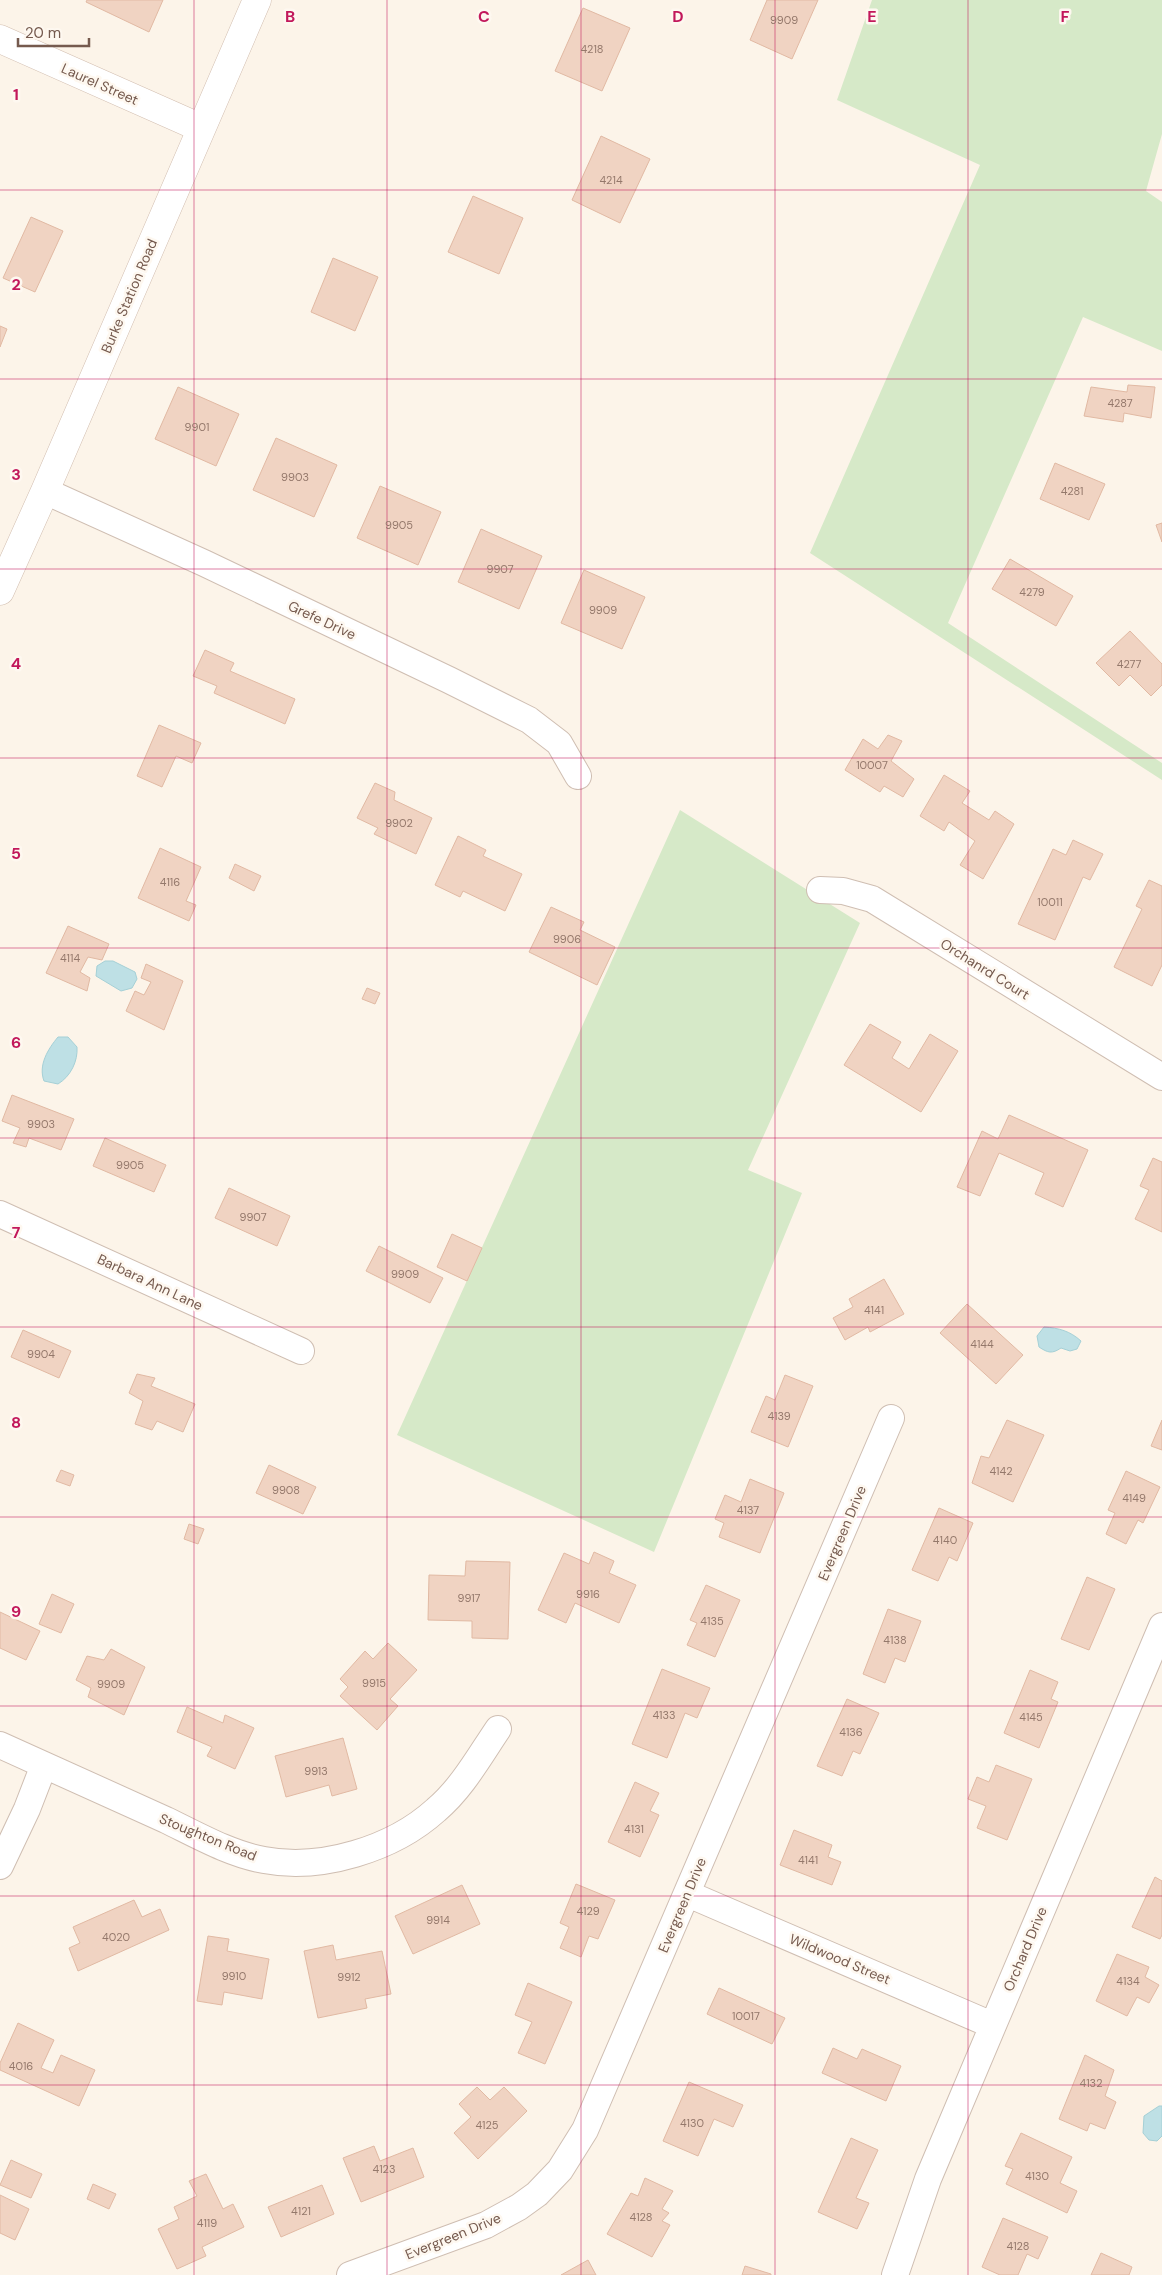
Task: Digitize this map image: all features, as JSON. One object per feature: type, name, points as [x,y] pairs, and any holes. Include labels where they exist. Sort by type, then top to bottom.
[{"type":"street","name":"Burke Station Road","points":[[0,590],[45,491],[257,0]]},
{"type":"street","name":"Laurel Street","points":[[0,39],[201,128]]},
{"type":"street","name":"Grefe Drive","points":[[45,491],[204,563],[529,720],[559,743],[578,776]]},
{"type":"street","name":"Orchanrd Court","points":[[820,890],[843,890],[872,899],[1153,1071]]},
{"type":"street","name":"Barbara Ann Lane","points":[[0,1214],[301,1351]]},
{"type":"street","name":"Evergreen Drive","points":[[350,2275],[486,2225],[520,2207],[537,2194],[560,2170],[585,2130],[891,1418]]},
{"type":"street","name":"Orchard Drive","points":[[895,2275],[928,2179],[1162,1626]]},
{"type":"street","name":"Stoughton Road","points":[[0,1745],[224,1847],[263,1860],[306,1864],[355,1856],[399,1836],[436,1811],[468,1774],[498,1729]]},
{"type":"street","points":[[0,1866],[27,1809],[44,1765]]},
{"type":"street","name":"Wildwood Street","points":[[688,1894],[992,2025]]},
{"type":"green space","points":[[872,0],[1162,0],[1162,134],[1146,191],[1162,202],[1162,351],[1083,317],[948,623],[1162,763],[1162,780],[810,553],[980,165],[837,100]]},
{"type":"green space","points":[[680,810],[860,923],[748,1170],[802,1193],[654,1552],[397,1435]]},
{"type":"water","points":[[105,961],[113,961],[135,972],[137,979],[132,988],[121,991],[96,976],[97,966]]},
{"type":"water","points":[[58,1037],[68,1037],[77,1047],[77,1052],[75,1063],[70,1072],[58,1084],[44,1081],[42,1069],[48,1052]]},
{"type":"water","points":[[1044,1327],[1059,1329],[1073,1335],[1081,1341],[1077,1349],[1070,1351],[1061,1348],[1050,1352],[1039,1347],[1037,1336]]},
{"type":"water","points":[[1162,2106],[1162,2136],[1157,2141],[1149,2140],[1143,2133],[1144,2116]]},
{"type":"building","points":[[87,0],[163,0],[149,32],[86,2]]},
{"type":"building","points":[[767,0],[818,0],[792,59],[750,40]]},
{"type":"building","points":[[583,8],[630,28],[602,91],[555,71]]},
{"type":"building","points":[[601,136],[650,159],[620,223],[572,200]]},
{"type":"building","points":[[473,196],[523,218],[499,274],[448,252]]},
{"type":"building","points":[[31,217],[63,231],[35,292],[3,278]]},
{"type":"building","points":[[333,258],[378,277],[355,331],[311,312]]},
{"type":"building","points":[[0,326],[7,329],[0,347]]},
{"type":"building","points":[[1128,385],[1155,387],[1151,418],[1124,413],[1123,422],[1084,416],[1091,387],[1127,392]]},
{"type":"building","points":[[178,387],[239,414],[216,466],[155,439]]},
{"type":"building","points":[[276,438],[337,465],[314,517],[253,490]]},
{"type":"building","points":[[1055,463],[1105,484],[1089,520],[1040,499]]},
{"type":"building","points":[[380,486],[441,512],[418,565],[357,538]]},
{"type":"building","points":[[1162,523],[1162,542],[1156,525]]},
{"type":"building","points":[[481,529],[542,556],[519,609],[458,582]]},
{"type":"building","points":[[1010,559],[1073,596],[1056,626],[992,589]]},
{"type":"building","points":[[584,570],[645,597],[622,649],[561,623]]},
{"type":"building","points":[[1130,631],[1162,664],[1162,685],[1151,696],[1130,675],[1119,686],[1096,663]]},
{"type":"building","points":[[205,650],[234,663],[230,671],[295,699],[285,724],[214,693],[217,686],[193,676]]},
{"type":"building","points":[[159,725],[201,743],[192,763],[176,756],[162,787],[137,776]]},
{"type":"building","points":[[888,735],[902,741],[891,761],[914,779],[903,797],[884,786],[880,792],[845,770],[863,739],[878,749]]},
{"type":"building","points":[[944,775],[970,791],[962,803],[989,820],[995,811],[1014,824],[983,879],[960,865],[975,841],[949,822],[944,831],[920,816]]},
{"type":"building","points":[[375,783],[395,792],[394,800],[432,818],[416,854],[374,834],[378,828],[357,818]]},
{"type":"building","points":[[458,836],[486,850],[483,856],[522,874],[505,911],[463,891],[460,897],[435,885]]},
{"type":"building","points":[[1073,840],[1103,854],[1090,880],[1083,877],[1055,940],[1018,924],[1053,849],[1066,855]]},
{"type":"building","points":[[160,848],[201,867],[186,901],[196,905],[189,921],[138,898]]},
{"type":"building","points":[[235,864],[261,876],[254,891],[229,878]]},
{"type":"building","points":[[1149,880],[1162,886],[1162,965],[1152,986],[1114,967],[1142,909],[1136,906]]},
{"type":"building","points":[[551,907],[584,922],[580,930],[615,947],[597,985],[529,952]]},
{"type":"building","points":[[68,926],[109,944],[102,960],[88,957],[80,972],[90,978],[87,991],[46,973]]},
{"type":"building","points":[[146,964],[183,981],[164,1030],[126,1011],[135,991],[144,995],[151,982],[141,978]]},
{"type":"building","points":[[367,988],[380,993],[375,1004],[362,999]]},
{"type":"building","points":[[870,1024],[901,1042],[892,1058],[909,1069],[930,1034],[958,1051],[921,1112],[844,1065]]},
{"type":"building","points":[[12,1095],[74,1119],[61,1150],[29,1138],[26,1147],[13,1143],[20,1128],[2,1121]]},
{"type":"building","points":[[1009,1115],[1088,1150],[1063,1207],[1035,1194],[1044,1173],[999,1153],[980,1196],[957,1187],[982,1131],[998,1139]]},
{"type":"building","points":[[105,1138],[166,1165],[154,1192],[93,1166]]},
{"type":"building","points":[[1153,1158],[1162,1162],[1162,1232],[1135,1219],[1149,1190],[1140,1186]]},
{"type":"building","points":[[229,1188],[290,1216],[277,1246],[215,1218]]},
{"type":"building","points":[[452,1234],[482,1248],[467,1281],[437,1267]]},
{"type":"building","points":[[379,1246],[443,1278],[430,1303],[366,1271]]},
{"type":"building","points":[[884,1279],[904,1314],[870,1332],[868,1327],[845,1340],[833,1318],[853,1307],[849,1299]]},
{"type":"building","points":[[967,1304],[1023,1355],[996,1384],[940,1333]]},
{"type":"building","points":[[23,1330],[71,1351],[59,1378],[11,1357]]},
{"type":"building","points":[[137,1374],[155,1378],[151,1386],[195,1404],[183,1432],[157,1421],[152,1430],[135,1424],[143,1401],[129,1393]]},
{"type":"building","points":[[785,1375],[813,1386],[788,1447],[751,1432],[766,1396],[775,1400]]},
{"type":"building","points":[[1007,1420],[1044,1435],[1013,1502],[972,1483],[981,1456],[989,1458]]},
{"type":"building","points":[[1162,1420],[1162,1450],[1151,1446]]},
{"type":"building","points":[[269,1465],[316,1487],[303,1514],[256,1493]]},
{"type":"building","points":[[61,1470],[74,1475],[70,1486],[56,1481]]},
{"type":"building","points":[[1126,1471],[1160,1487],[1143,1523],[1138,1520],[1126,1544],[1106,1534],[1115,1513],[1108,1510]]},
{"type":"building","points":[[750,1479],[784,1493],[760,1553],[719,1537],[724,1523],[715,1519],[725,1495],[741,1502]]},
{"type":"building","points":[[939,1508],[973,1523],[957,1561],[949,1557],[938,1581],[912,1570]]},
{"type":"building","points":[[189,1524],[204,1529],[198,1544],[184,1539]]},
{"type":"building","points":[[594,1552],[614,1561],[609,1573],[636,1585],[619,1623],[575,1603],[566,1623],[538,1610],[564,1553],[589,1564]]},
{"type":"building","points":[[466,1561],[510,1562],[508,1639],[472,1638],[472,1621],[428,1620],[429,1575],[465,1576]]},
{"type":"building","points":[[1087,1577],[1115,1589],[1089,1650],[1061,1639]]},
{"type":"building","points":[[706,1585],[740,1600],[715,1657],[687,1645],[697,1623],[690,1620]]},
{"type":"building","points":[[52,1594],[74,1604],[61,1633],[39,1624]]},
{"type":"building","points":[[888,1609],[921,1621],[905,1662],[895,1658],[885,1683],[863,1674]]},
{"type":"building","points":[[0,1612],[40,1631],[26,1660],[0,1648]]},
{"type":"building","points":[[388,1643],[417,1670],[390,1699],[398,1706],[377,1730],[340,1696],[348,1687],[340,1679],[365,1651],[373,1659]]},
{"type":"building","points":[[111,1649],[145,1667],[124,1715],[88,1697],[91,1688],[76,1680],[87,1656],[104,1660]]},
{"type":"building","points":[[662,1669],[710,1688],[697,1718],[685,1713],[667,1758],[632,1744]]},
{"type":"building","points":[[1030,1670],[1058,1682],[1051,1699],[1058,1702],[1039,1748],[1004,1733]]},
{"type":"building","points":[[847,1699],[879,1713],[860,1754],[853,1751],[842,1776],[817,1766]]},
{"type":"building","points":[[187,1707],[223,1723],[225,1715],[254,1728],[235,1769],[207,1756],[212,1747],[177,1732]]},
{"type":"building","points":[[343,1738],[357,1789],[332,1796],[329,1785],[286,1797],[275,1756]]},
{"type":"building","points":[[996,1765],[1032,1779],[1007,1840],[977,1828],[986,1806],[968,1799],[977,1777],[989,1782]]},
{"type":"building","points":[[635,1782],[659,1793],[650,1811],[659,1815],[640,1857],[608,1842]]},
{"type":"building","points":[[794,1830],[832,1845],[828,1857],[841,1862],[832,1885],[780,1865]]},
{"type":"building","points":[[1155,1877],[1162,1881],[1162,1935],[1160,1939],[1132,1927]]},
{"type":"building","points":[[576,1884],[615,1900],[598,1939],[589,1936],[581,1957],[560,1948],[569,1927],[560,1923]]},
{"type":"building","points":[[462,1885],[480,1924],[413,1954],[395,1916]]},
{"type":"building","points":[[134,1900],[142,1917],[160,1909],[169,1930],[78,1971],[69,1948],[80,1943],[73,1927]]},
{"type":"building","points":[[208,1936],[229,1939],[227,1951],[269,1959],[262,1999],[224,1992],[222,2005],[197,2001]]},
{"type":"building","points":[[333,1945],[336,1960],[382,1951],[391,1994],[365,1999],[367,2008],[318,2018],[304,1951]]},
{"type":"building","points":[[1117,1954],[1149,1967],[1145,1977],[1159,1985],[1149,2003],[1137,1997],[1127,2016],[1096,2001]]},
{"type":"building","points":[[528,1983],[572,2002],[545,2064],[518,2053],[532,2022],[515,2015]]},
{"type":"building","points":[[719,1988],[785,2018],[772,2044],[707,2014]]},
{"type":"building","points":[[18,2023],[54,2040],[41,2068],[53,2073],[61,2055],[95,2070],[79,2106],[0,2070],[0,2063]]},
{"type":"building","points":[[833,2048],[857,2059],[862,2049],[901,2066],[886,2101],[822,2073]]},
{"type":"building","points":[[1085,2055],[1114,2070],[1105,2096],[1116,2102],[1105,2129],[1090,2123],[1087,2131],[1059,2119]]},
{"type":"building","points":[[689,2082],[743,2105],[733,2127],[714,2119],[698,2156],[663,2141]]},
{"type":"building","points":[[477,2087],[490,2100],[504,2087],[527,2111],[478,2159],[454,2133],[471,2117],[459,2104]]},
{"type":"building","points":[[1021,2133],[1072,2157],[1060,2183],[1077,2191],[1067,2213],[1006,2184],[1013,2169],[1005,2166]]},
{"type":"building","points":[[851,2138],[878,2150],[856,2198],[869,2203],[857,2229],[818,2212]]},
{"type":"building","points":[[374,2146],[380,2161],[413,2148],[424,2177],[361,2202],[343,2158]]},
{"type":"building","points":[[11,2160],[42,2174],[31,2198],[0,2185]]},
{"type":"building","points":[[206,2174],[223,2209],[233,2204],[244,2227],[202,2247],[206,2256],[177,2269],[158,2229],[179,2219],[174,2207],[197,2196],[189,2181]]},
{"type":"building","points":[[645,2178],[673,2191],[662,2209],[669,2213],[662,2221],[670,2225],[652,2257],[607,2234],[631,2193],[638,2196]]},
{"type":"building","points":[[93,2184],[116,2194],[109,2209],[87,2199]]},
{"type":"building","points":[[322,2185],[334,2214],[281,2237],[268,2207]]},
{"type":"building","points":[[0,2195],[29,2209],[15,2240],[0,2233]]},
{"type":"building","points":[[1003,2218],[1048,2237],[1038,2259],[1027,2254],[1018,2275],[1000,2275],[982,2267]]},
{"type":"building","points":[[1101,2253],[1132,2267],[1129,2275],[1091,2275]]},
{"type":"building","points":[[588,2260],[596,2275],[561,2275]]},
{"type":"building","points":[[745,2266],[771,2274],[771,2275],[742,2275]]}]
